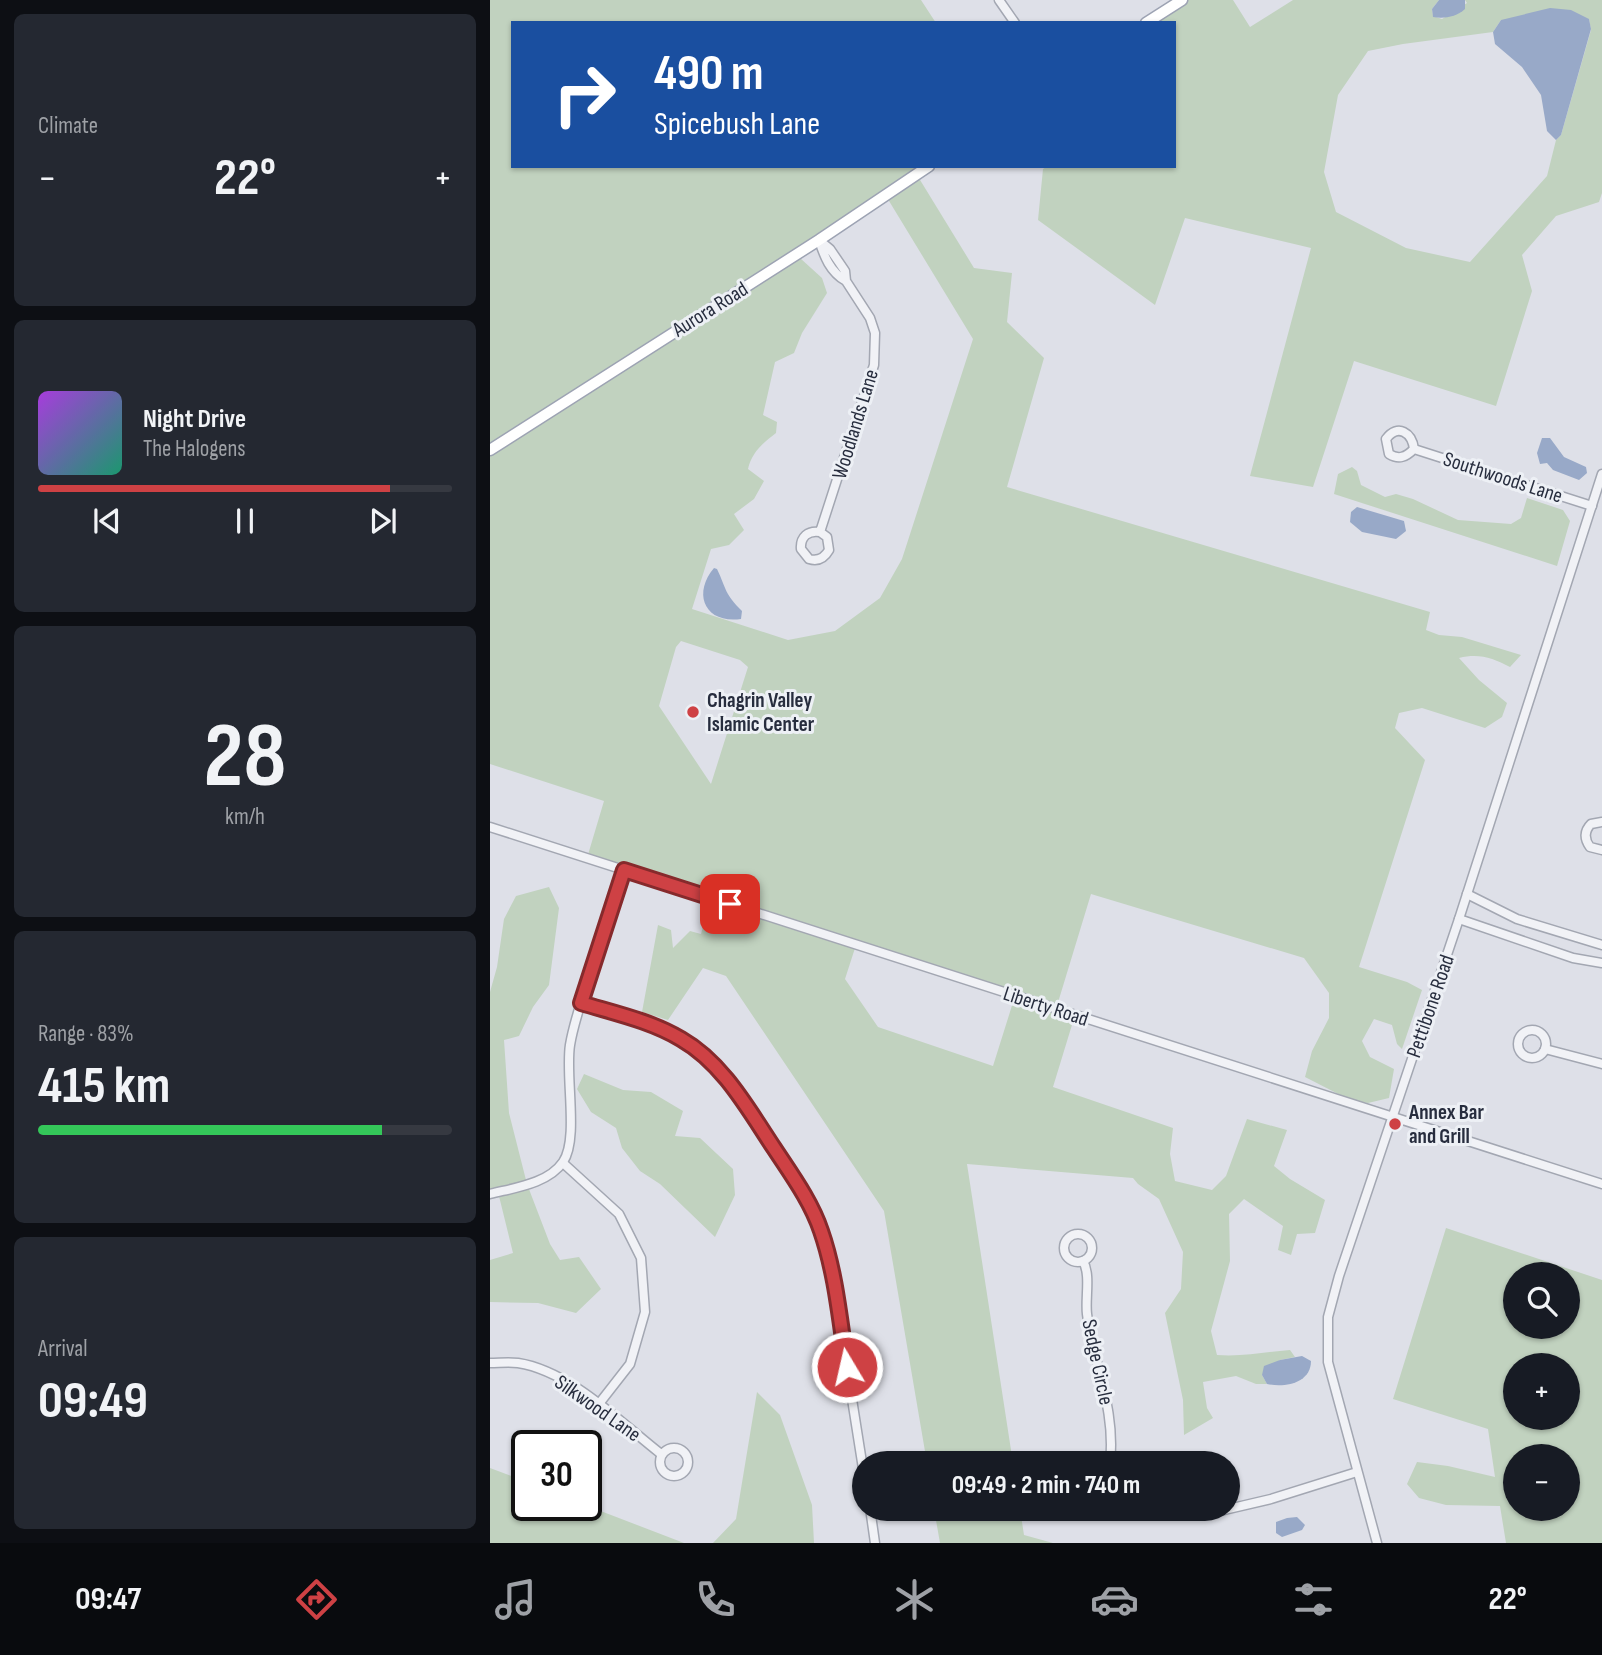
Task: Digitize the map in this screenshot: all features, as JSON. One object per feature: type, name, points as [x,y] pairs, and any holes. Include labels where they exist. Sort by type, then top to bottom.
[{"type":"main road","points":[[1149,21],[1182,0]]},
{"type":"main road","name":"Aurora Road","points":[[490,450],[819,240],[926,168]]},
{"type":"street","points":[[999,0],[1014,21]]},
{"type":"street","name":"Woodlands Lane","points":[[819,240],[830,249],[845,271],[846,281],[870,318],[875,333],[874,365],[820,532]]},
{"type":"street","name":"Southwoods Lane","points":[[1414,449],[1592,506]]},
{"type":"street","name":"Pettibone Road","points":[[1377,1543],[1328,1362],[1328,1324],[1339,1276],[1459,919],[1602,474]]},
{"type":"street","points":[[1602,822],[1591,824],[1585,838],[1590,846],[1602,850]]},
{"type":"street","name":"Liberty Road","points":[[490,827],[1602,1184]]},
{"type":"street","points":[[490,1194],[520,1187],[545,1177],[563,1163],[570,1141],[570,1045],[624,870]]},
{"type":"street","points":[[1467,894],[1527,922],[1602,945]]},
{"type":"street","points":[[1459,919],[1573,958],[1602,963]]},
{"type":"street","points":[[1521,940],[1530,934],[1527,922]]},
{"type":"street","points":[[581,1003],[648,1024],[681,1039],[711,1061],[744,1102],[807,1201],[821,1229],[830,1259],[860,1451]]},
{"type":"street","points":[[1545,1049],[1602,1064]]},
{"type":"street","points":[[563,1163],[619,1214],[640,1258],[645,1312],[629,1364],[598,1405]]},
{"type":"street","name":"Sedge Circle","points":[[1083,1261],[1086,1270],[1090,1335],[1112,1428],[1111,1451]]},
{"type":"street","name":"Silkwood Lane","points":[[490,1363],[518,1363],[552,1374],[578,1389],[661,1454]]},
{"type":"street","points":[[1240,1506],[1357,1472]]},
{"type":"street","points":[[872,1521],[875,1543]]},
{"type":"green space","points":[[490,0],[921,0],[935,21],[511,21],[511,168],[926,168],[917,175],[974,268],[1012,273],[1007,322],[1044,358],[1007,487],[1430,612],[1426,630],[1439,635],[1462,637],[1521,655],[1510,667],[1486,657],[1459,658],[1479,680],[1507,703],[1502,717],[1485,728],[1422,708],[1399,713],[1395,728],[1425,760],[1359,967],[1407,982],[1422,990],[1402,1049],[1397,1044],[1392,1025],[1374,1019],[1362,1041],[1370,1057],[1394,1069],[1389,1098],[1368,1103],[1350,1100],[1305,1077],[1312,1051],[1329,1018],[1329,993],[1304,958],[1091,894],[1056,1009],[1075,1015],[1053,1087],[1173,1128],[1170,1154],[1175,1181],[1212,1190],[1226,1176],[1247,1119],[1287,1130],[1274,1166],[1325,1200],[1315,1233],[1297,1234],[1291,1255],[1278,1250],[1283,1226],[1244,1199],[1229,1214],[1230,1261],[1211,1331],[1217,1355],[1290,1350],[1295,1357],[1280,1360],[1262,1375],[1267,1384],[1256,1384],[1236,1376],[1203,1382],[1207,1408],[1213,1418],[1184,1435],[1183,1400],[1165,1313],[1181,1289],[1183,1252],[1159,1199],[1133,1178],[967,1164],[1011,1451],[925,1451],[884,1211],[726,976],[703,968],[668,1020],[642,1012],[658,925],[671,930],[673,948],[690,931],[701,934],[708,897],[587,858],[604,801],[490,764]],"holes":[[[886,196],[973,339],[902,559],[880,598],[835,631],[788,640],[692,609],[711,549],[729,545],[744,530],[734,514],[754,499],[764,481],[748,469],[755,453],[776,433],[777,422],[763,415],[775,362],[794,353],[802,333],[827,293],[822,278],[800,258]],[[681,641],[740,660],[748,667],[711,784],[659,706],[676,647]],[[856,945],[1015,996],[993,1066],[878,1027],[845,979]]]},
{"type":"green space","points":[[1182,0],[1233,0],[1250,27],[1293,0],[1439,0],[1432,9],[1433,16],[1442,19],[1467,3],[1465,0],[1602,0],[1602,193],[1599,202],[1556,216],[1522,255],[1532,291],[1496,406],[1354,361],[1313,487],[1250,476],[1311,248],[1185,218],[1155,305],[1038,220],[1043,169],[1176,168],[1176,21],[1149,21]],"holes":[[[1589,19],[1591,30],[1561,135],[1556,140],[1547,176],[1470,262],[1406,248],[1336,212],[1324,172],[1338,95],[1368,51],[1493,32],[1501,20]]]},
{"type":"green space","points":[[1352,467],[1357,471],[1361,485],[1385,497],[1396,494],[1413,499],[1458,520],[1511,524],[1521,518],[1527,498],[1563,510],[1570,521],[1557,566],[1334,494],[1338,474]]},
{"type":"green space","points":[[549,887],[559,908],[549,985],[533,1007],[519,1036],[504,1040],[509,1113],[527,1184],[550,1244],[560,1260],[579,1257],[601,1289],[576,1313],[538,1303],[490,1302],[490,1260],[513,1253],[498,1192],[490,1194],[490,992],[497,967],[504,919],[516,896]]},
{"type":"green space","points":[[584,1074],[623,1090],[651,1092],[683,1111],[675,1136],[700,1138],[733,1169],[735,1195],[715,1237],[660,1184],[640,1171],[622,1148],[616,1128],[591,1112],[577,1089]]},
{"type":"green space","points":[[1446,1228],[1548,1262],[1503,1262],[1503,1339],[1580,1339],[1580,1273],[1602,1280],[1602,1543],[1506,1543],[1500,1506],[1446,1505],[1419,1498],[1407,1484],[1417,1462],[1495,1477],[1488,1429],[1393,1399]]},
{"type":"green space","points":[[757,1392],[780,1415],[812,1505],[814,1543],[713,1543],[736,1519]]},
{"type":"green space","points":[[490,1468],[511,1476],[511,1521],[602,1521],[602,1512],[684,1543],[490,1543]]},
{"type":"green space","points":[[936,1521],[1022,1521],[1024,1535],[1053,1543],[940,1543]]},
{"type":"water","points":[[1439,0],[1465,0],[1465,9],[1450,17],[1433,17],[1432,9]]},
{"type":"water","points":[[1550,8],[1571,10],[1589,19],[1591,29],[1561,135],[1556,140],[1547,131],[1541,95],[1522,67],[1495,44],[1493,32],[1501,20]]},
{"type":"water","points":[[1542,438],[1550,438],[1564,457],[1586,467],[1587,473],[1579,480],[1553,470],[1547,463],[1540,464],[1537,453]]},
{"type":"water","points":[[1357,507],[1404,521],[1406,531],[1396,539],[1362,532],[1350,522],[1351,512]]},
{"type":"water","points":[[714,568],[717,569],[729,595],[742,611],[741,619],[719,617],[706,605],[704,588]]},
{"type":"water","points":[[1302,1356],[1311,1361],[1307,1374],[1302,1379],[1289,1384],[1267,1384],[1262,1375],[1264,1366]]},
{"type":"water","points":[[1297,1517],[1305,1525],[1302,1530],[1282,1537],[1276,1533],[1276,1522]]},
{"type":"place","name":"Chagrin Valley Islamic Center","points":[[693,712]]},
{"type":"place","name":"Annex Bar and Grill","points":[[1395,1124]]},
{"type":"route","points":[[730,904],[624,870],[581,1003],[648,1024],[681,1039],[711,1061],[744,1102],[787,1168],[821,1229],[830,1259],[847,1367]]}]
